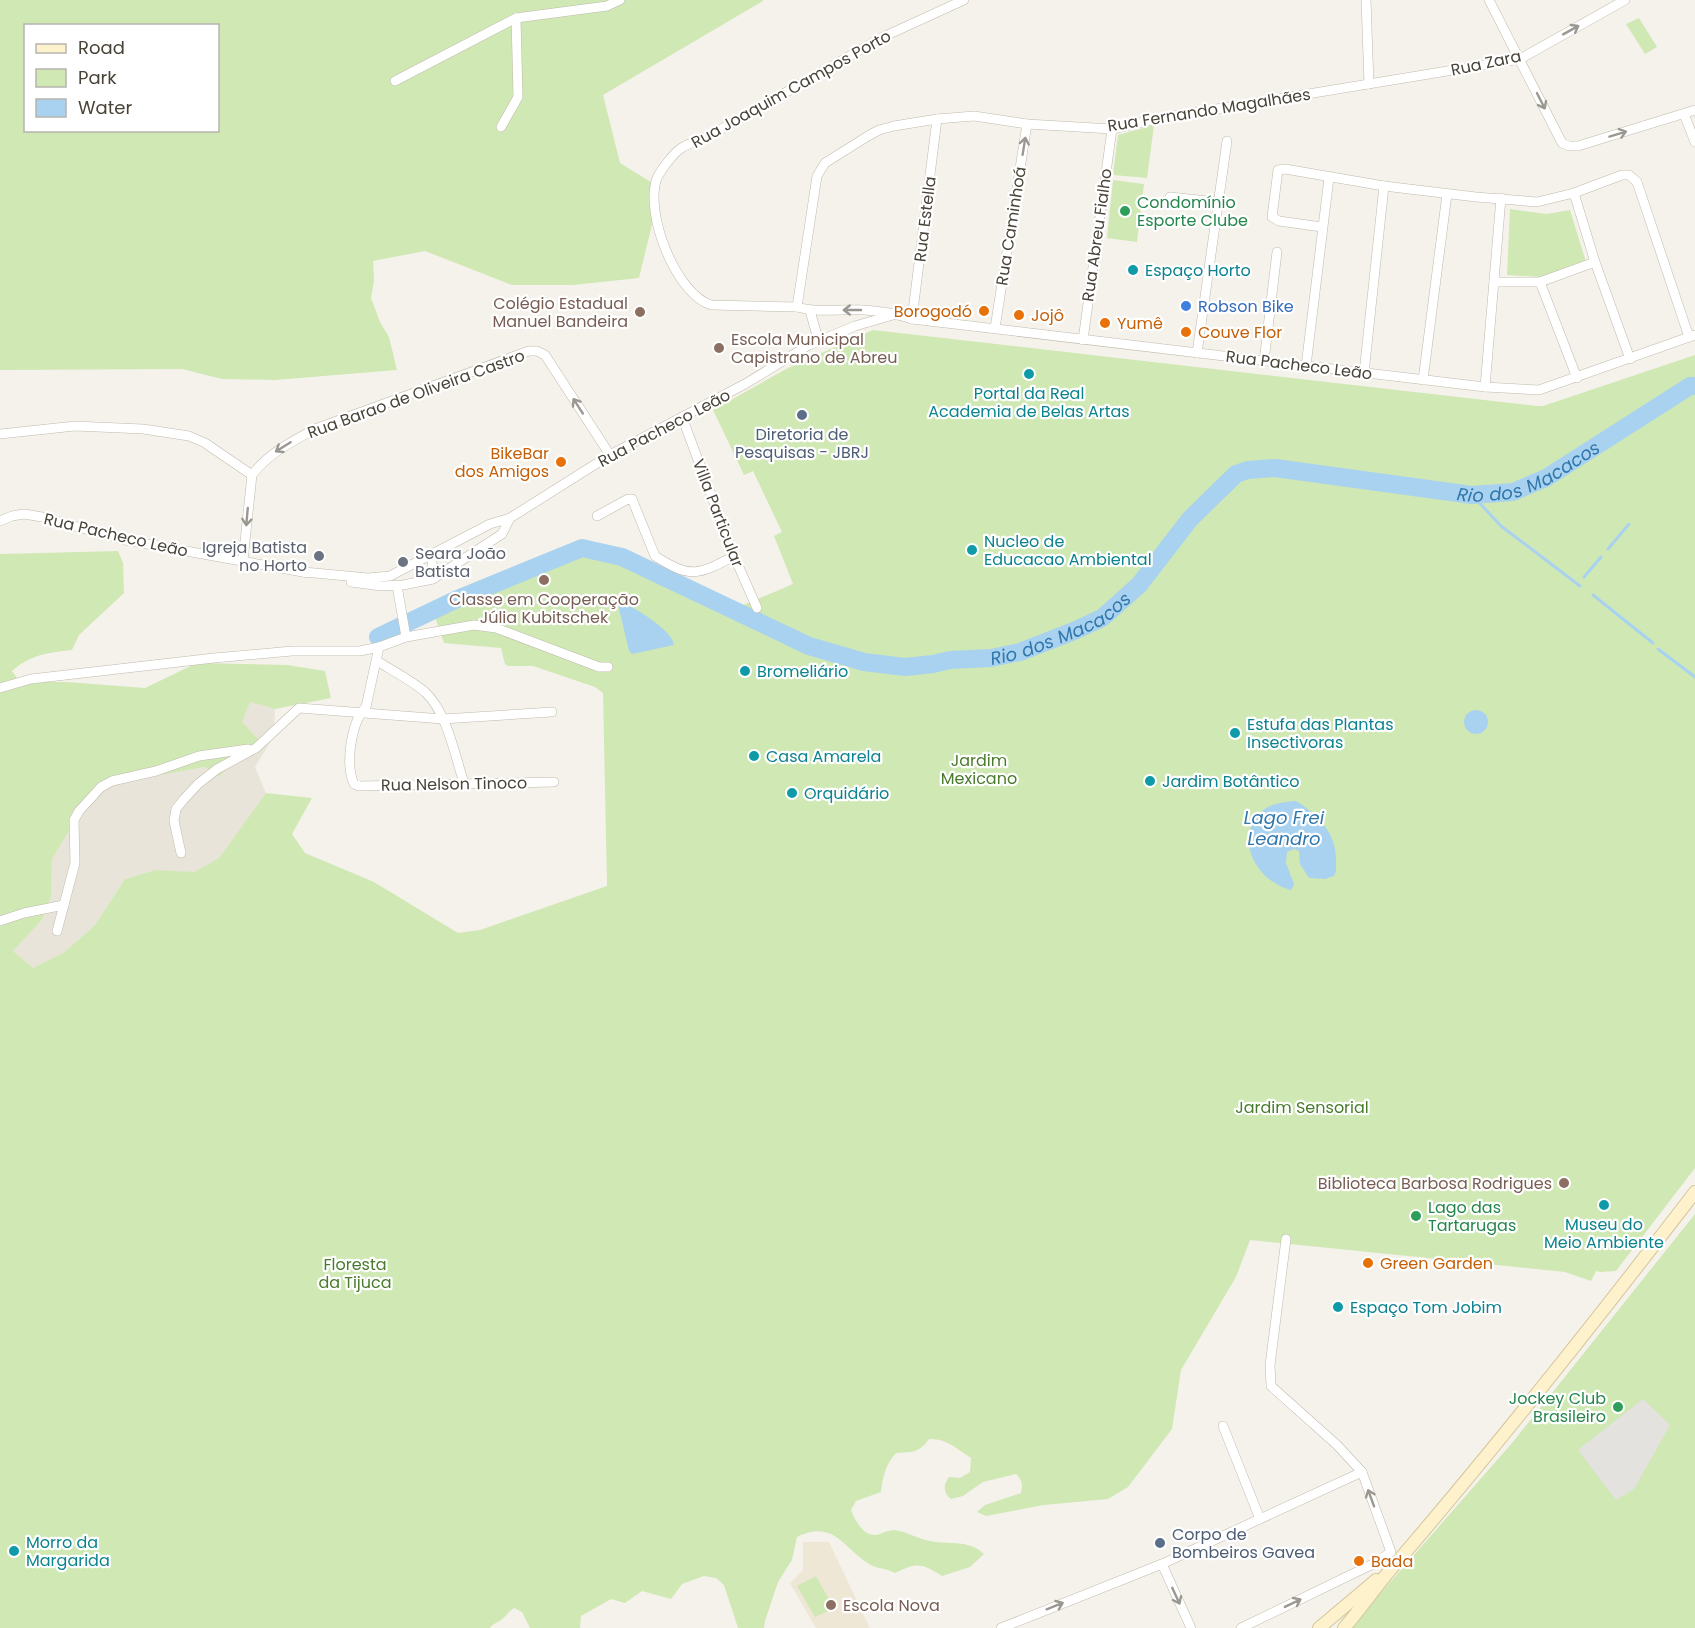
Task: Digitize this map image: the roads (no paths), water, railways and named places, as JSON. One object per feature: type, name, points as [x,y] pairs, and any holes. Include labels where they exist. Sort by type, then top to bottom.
[{"type":"main road","points":[[1319,1628],[1443,1509],[1695,1192]]},
{"type":"main road","points":[[1344,1628],[1394,1557]]},
{"type":"street","points":[[395,81],[516,18],[607,6],[620,0]]},
{"type":"street","name":"Rua Joaquim Campos Porto","points":[[810,311],[797,307],[711,305],[695,297],[674,268],[657,223],[654,196],[657,178],[679,149],[709,136],[883,37],[964,0]]},
{"type":"street","points":[[1366,0],[1369,84]]},
{"type":"street","points":[[1489,0],[1562,143],[1578,146],[1695,110]]},
{"type":"street","name":"Rua Zara","points":[[1369,84],[1520,59],[1624,0]]},
{"type":"street","points":[[501,127],[519,97],[516,18]]},
{"type":"street","name":"Rua Fernando Magalhães","points":[[797,307],[816,176],[825,163],[879,130],[937,119],[974,116],[1027,124],[1112,129],[1162,118],[1369,84]]},
{"type":"street","points":[[1684,114],[1695,142]]},
{"type":"street","name":"Rua Estella","points":[[912,319],[937,119]]},
{"type":"street","name":"Rua Caminhoá","points":[[995,328],[1027,124]]},
{"type":"street","name":"Rua Abreu Fialho","points":[[1083,340],[1112,129]]},
{"type":"street","points":[[1197,353],[1227,141]]},
{"type":"street","points":[[1322,227],[1272,218],[1278,170],[1285,169],[1329,178],[1447,194],[1537,202],[1574,193],[1622,175],[1629,175],[1637,182],[1692,336]]},
{"type":"street","points":[[1306,366],[1329,178]]},
{"type":"street","points":[[1364,373],[1384,186]]},
{"type":"street","points":[[1574,193],[1595,262],[1630,358]]},
{"type":"street","points":[[1423,380],[1447,194]]},
{"type":"street","points":[[1170,196],[1217,202]]},
{"type":"street","points":[[1485,387],[1502,198]]},
{"type":"street","points":[[1264,361],[1277,252]]},
{"type":"street","points":[[1494,282],[1540,282],[1595,262]]},
{"type":"street","points":[[1540,282],[1577,378]]},
{"type":"street","name":"Rua Pacheco Leão","points":[[810,311],[866,310],[912,319],[1083,340],[1485,387],[1539,390],[1692,336]]},
{"type":"street","points":[[810,311],[819,342]]},
{"type":"street","name":"Rua Pacheco Leão","points":[[304,572],[368,578],[390,576],[490,524],[510,518],[610,455],[745,384],[809,345],[855,326],[895,314]]},
{"type":"street","name":"Rua Barao de Oliveira Castro","points":[[252,475],[267,457],[315,429],[529,351],[537,351],[545,355],[610,455]]},
{"type":"street","name":"Villa Particular","points":[[682,417],[734,556],[757,608]]},
{"type":"street","points":[[0,434],[75,426],[143,429],[189,436],[205,443],[252,475],[243,560]]},
{"type":"street","points":[[597,516],[632,499],[655,555],[685,571],[702,572],[734,556]]},
{"type":"street","name":"Rua Pacheco Leão","points":[[0,521],[24,514],[125,540],[191,553],[243,560],[381,586],[400,586],[433,579],[446,573],[502,534],[510,518]]},
{"type":"street","points":[[431,554],[433,569],[446,573]]},
{"type":"street","points":[[406,637],[400,586],[407,568]]},
{"type":"street","points":[[0,688],[31,679],[203,660],[292,651],[360,651],[380,647],[406,637],[474,626],[496,628],[599,667],[608,667]]},
{"type":"street","points":[[360,713],[366,707],[380,647]]},
{"type":"street","points":[[377,661],[425,692],[435,703],[443,719],[464,783]]},
{"type":"street","points":[[181,853],[174,821],[177,809],[184,800],[198,784],[217,769],[256,748],[298,708],[443,719],[552,711]]},
{"type":"street","name":"Rua Nelson Tinoco","points":[[360,713],[350,750],[351,777],[354,784],[359,786],[555,782]]},
{"type":"street","points":[[57,931],[75,863],[74,820],[100,787],[112,781],[156,771],[199,756],[256,748]]},
{"type":"street","points":[[0,921],[24,913],[64,905]]},
{"type":"street","points":[[1241,1628],[1376,1563],[1394,1557],[1362,1472],[1337,1445],[1271,1386],[1270,1365],[1286,1239]]},
{"type":"street","points":[[1223,1425],[1260,1519]]},
{"type":"street","points":[[1001,1628],[1162,1564],[1362,1472]]},
{"type":"street","points":[[1162,1564],[1191,1628]]},
{"type":"water","points":[[621,602],[660,627],[672,639],[674,645],[632,654],[629,651],[618,604]]},
{"type":"water","points":[[1476,710],[1485,713],[1488,722],[1485,731],[1476,734],[1467,731],[1464,722],[1467,713]]},
{"type":"water","name":"Lago Frei Leandro","points":[[1296,801],[1312,812],[1330,834],[1336,852],[1336,872],[1334,876],[1325,879],[1309,878],[1300,864],[1299,851],[1294,849],[1287,852],[1286,863],[1294,884],[1291,890],[1268,878],[1259,869],[1249,846],[1249,834],[1253,823],[1265,809],[1277,804]]},
{"type":"waterway","name":"Rio dos Macacos","points":[[378,637],[455,600],[582,548],[622,557],[809,646],[864,662],[905,667],[950,660],[991,658],[1020,652],[1102,618],[1139,585],[1190,519],[1236,474],[1248,470],[1275,468],[1472,495],[1513,492],[1546,478],[1690,386],[1695,386]]},
{"type":"waterway","points":[[1472,495],[1501,526],[1580,586]]},
{"type":"waterway","points":[[1608,549],[1629,524]]},
{"type":"waterway","points":[[1584,577],[1601,557]]},
{"type":"waterway","points":[[1593,595],[1653,643]]},
{"type":"waterway","points":[[1658,649],[1695,677]]},
{"type":"place","name":"Condomínio Esporte Clube","points":[[1125,211]]},
{"type":"place","name":"Espaço Horto","points":[[1133,270]]},
{"type":"place","name":"Robson Bike","points":[[1186,306]]},
{"type":"place","name":"Borogodó","points":[[984,311]]},
{"type":"place","name":"Colégio Estadual Manuel Bandeira","points":[[640,312]]},
{"type":"place","name":"Jojô","points":[[1019,315]]},
{"type":"place","name":"Yumê","points":[[1105,323]]},
{"type":"place","name":"Couve Flor","points":[[1186,332]]},
{"type":"place","name":"Escola Municipal Capistrano de Abreu","points":[[719,348]]},
{"type":"place","name":"Portal da Real Academia de Belas Artas","points":[[1029,374]]},
{"type":"place","name":"Diretoria de Pesquisas - JBRJ","points":[[802,415]]},
{"type":"place","name":"BikeBar dos Amigos","points":[[561,462]]},
{"type":"place","name":"Nucleo de Educacao Ambiental","points":[[972,550]]},
{"type":"place","name":"Igreja Batista no Horto","points":[[319,556]]},
{"type":"place","name":"Seara João Batista","points":[[403,562]]},
{"type":"place","name":"Classe em Cooperação Júlia Kubitschek","points":[[544,580]]},
{"type":"place","name":"Bromeliário","points":[[745,671]]},
{"type":"place","name":"Estufa das Plantas Insectivoras","points":[[1235,733]]},
{"type":"place","name":"Casa Amarela","points":[[754,756]]},
{"type":"place","name":"Jardim Botântico","points":[[1150,781]]},
{"type":"place","name":"Orquidário","points":[[792,793]]},
{"type":"place","name":"Biblioteca Barbosa Rodrigues","points":[[1564,1183]]},
{"type":"place","name":"Museu do Meio Ambiente","points":[[1604,1205]]},
{"type":"place","name":"Lago das Tartarugas","points":[[1416,1216]]},
{"type":"place","name":"Green Garden","points":[[1368,1263]]},
{"type":"place","name":"Espaço Tom Jobim","points":[[1338,1307]]},
{"type":"place","name":"Jockey Club Brasileiro","points":[[1618,1407]]},
{"type":"place","name":"Corpo de Bombeiros Gavea","points":[[1160,1543]]},
{"type":"place","name":"Morro da Margarida","points":[[14,1551]]},
{"type":"place","name":"Bada","points":[[1359,1561]]},
{"type":"place","name":"Escola Nova","points":[[831,1605]]},
{"type":"park label","name":"Jardim Mexicano","points":[[979,769]]},
{"type":"park label","name":"Jardim Sensorial","points":[[1302,1107]]},
{"type":"park label","name":"Floresta da Tijuca","points":[[355,1273]]}]
